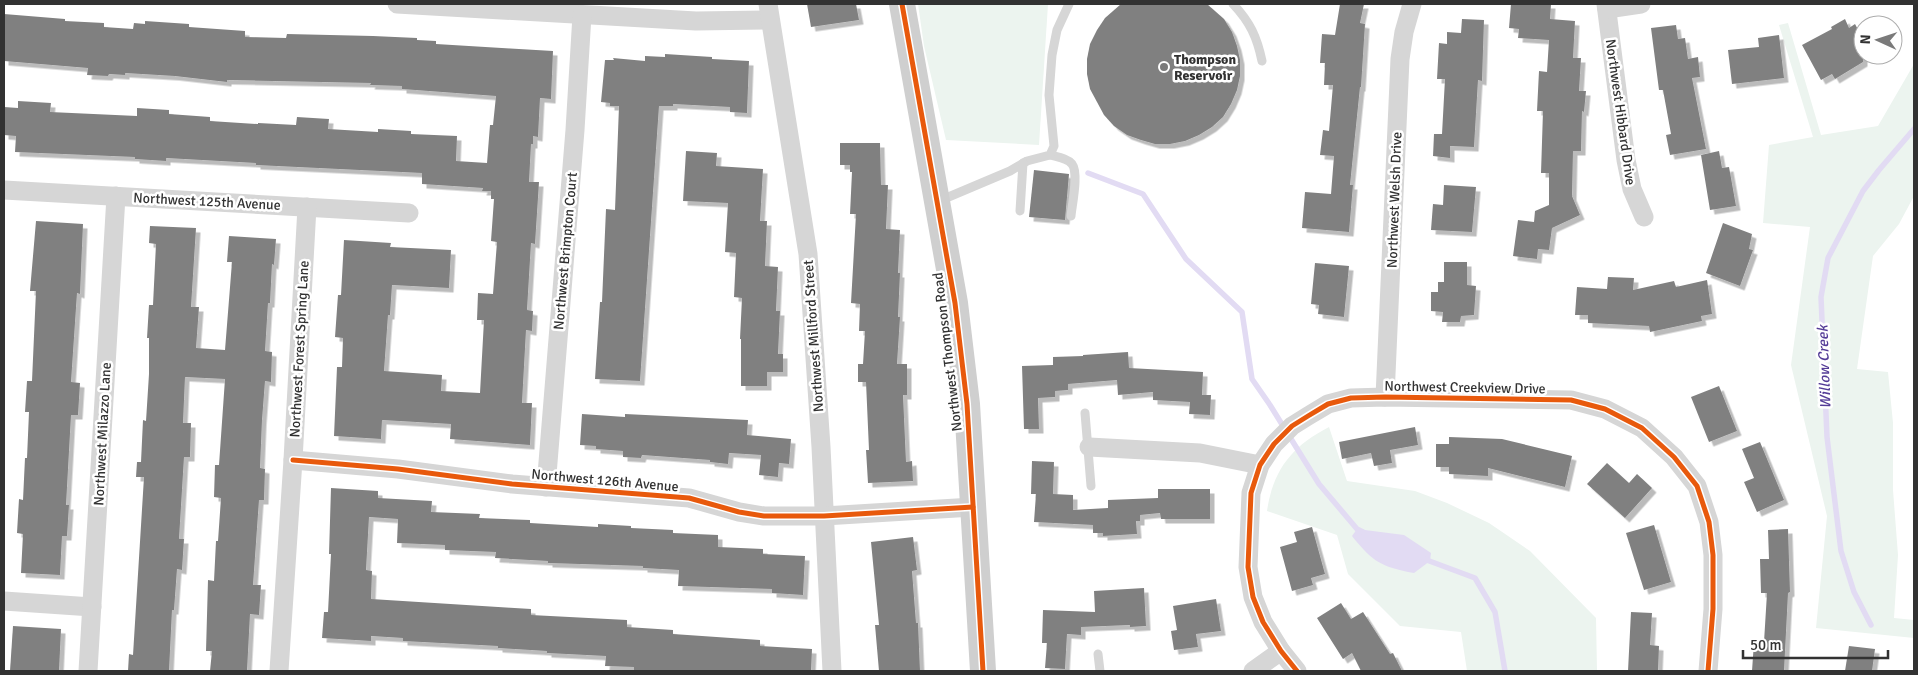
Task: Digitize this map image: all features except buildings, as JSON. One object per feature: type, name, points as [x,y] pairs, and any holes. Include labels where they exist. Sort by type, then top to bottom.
[{"type":"street","points":[[397,4],[696,21],[769,12]]},
{"type":"street","name":"Northwest Thompson Road","points":[[902,4],[956,312],[967,404],[983,671]]},
{"type":"street","name":"Northwest Welsh Drive","points":[[1386,398],[1400,59],[1404,32],[1412,4]]},
{"type":"street","points":[[1607,6],[1641,4]]},
{"type":"street","name":"Northwest Hibbard Drive","points":[[1607,6],[1626,160],[1632,189],[1644,217]]},
{"type":"street","name":"Northwest Millford Street","points":[[769,12],[793,151],[808,254],[832,671]]},
{"type":"street","name":"Northwest Brimpton Court","points":[[546,487],[575,130],[582,15]]},
{"type":"street","name":"Northwest 125th Avenue","points":[[4,190],[410,213]]},
{"type":"street","name":"Northwest Milazzo Lane","points":[[88,671],[116,196]]},
{"type":"street","name":"Northwest Forest Spring Lane","points":[[279,671],[293,460],[306,207]]},
{"type":"street","name":"Northwest Creekview Drive","points":[[1297,671],[1281,652],[1253,597],[1248,567],[1250,492],[1260,465],[1274,444],[1292,426],[1328,404],[1351,398],[1386,398],[1571,400],[1605,409],[1642,428],[1674,457],[1697,486],[1709,522],[1713,555],[1708,671]]},
{"type":"street","points":[[1088,446],[1200,453],[1260,465]]},
{"type":"street","name":"Northwest 126th Avenue","points":[[293,460],[398,469],[546,487],[689,498],[739,512],[764,516],[824,516],[973,507]]},
{"type":"street","points":[[4,601],[92,606]]},
{"type":"street","points":[[1253,671],[1281,652]]},
{"type":"lane","points":[[1050,155],[1054,146],[1049,95],[1052,55],[1057,30],[1069,4]]},
{"type":"lane","points":[[1233,4],[1246,19],[1258,43],[1262,61]]},
{"type":"lane","points":[[937,202],[1010,171],[1023,163],[1050,155],[1067,159],[1073,165],[1075,173],[1071,216]]},
{"type":"lane","points":[[1020,211],[1023,163]]},
{"type":"lane","points":[[1085,413],[1091,486]]},
{"type":"lane","points":[[1098,654],[1100,671]]},
{"type":"shaded area","points":[[918,4],[1048,4],[1039,145],[946,140],[924,46]]},
{"type":"shaded area","points":[[1788,23],[1821,135],[1878,126],[1914,64],[1914,196],[1899,224],[1873,256],[1857,369],[1888,372],[1893,423],[1893,490],[1898,555],[1894,618],[1914,620],[1914,638],[1816,628],[1827,516],[1791,365],[1810,227],[1763,223],[1769,145],[1813,137],[1779,25]]},
{"type":"shaded area","points":[[1329,427],[1347,481],[1415,491],[1447,503],[1489,523],[1530,551],[1596,618],[1597,671],[1467,671],[1461,632],[1400,626],[1348,574],[1337,535],[1267,511],[1274,483],[1286,461],[1305,442]]},
{"type":"shaded area","points":[[1357,529],[1404,535],[1431,553],[1430,561],[1414,573],[1385,566],[1372,558],[1352,536]]},
{"type":"waterway","name":"Willow Creek","points":[[1871,625],[1854,592],[1841,551],[1827,437],[1821,297],[1828,258],[1863,191],[1914,129]]},
{"type":"waterway","points":[[1088,173],[1143,194],[1186,259],[1242,312],[1252,379],[1319,484],[1357,529],[1363,532]]},
{"type":"waterway","points":[[1424,559],[1475,578],[1495,612],[1505,671]]},
{"type":"cycle path","points":[[902,4],[955,303],[967,404],[983,671]]},
{"type":"cycle path","points":[[1297,671],[1281,651],[1263,622],[1253,597],[1248,567],[1251,493],[1260,465],[1274,444],[1292,426],[1328,404],[1351,398],[1385,397],[1571,400],[1605,409],[1642,428],[1674,457],[1697,486],[1709,522],[1713,555],[1713,609],[1708,671]]},
{"type":"cycle path","points":[[293,460],[398,469],[512,484],[689,498],[739,512],[764,516],[824,516],[973,507]]},
{"type":"place","name":"Thompson Reservoir","points":[[1164,67]]}]
